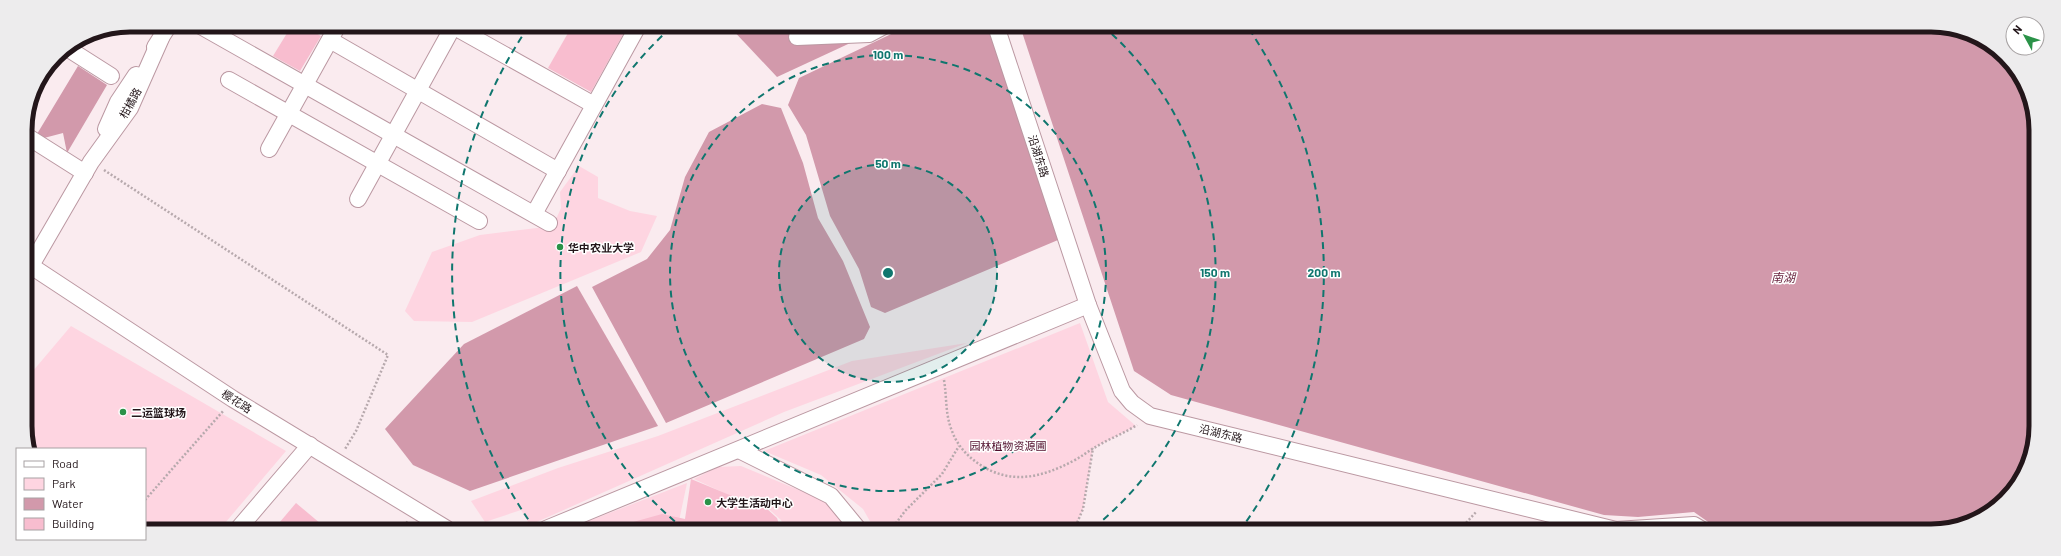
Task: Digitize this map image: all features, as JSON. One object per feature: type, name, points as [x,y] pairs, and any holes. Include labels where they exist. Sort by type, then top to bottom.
[{"type":"street","name":"柑橘路","points":[[32,263],[88,168],[118,102],[165,32]]},
{"type":"street","points":[[211,32],[304,86],[549,223]]},
{"type":"street","points":[[268,149],[334,32]]},
{"type":"street","points":[[358,199],[450,32]]},
{"type":"street","points":[[464,32],[594,105]]},
{"type":"street","points":[[534,214],[635,32]]},
{"type":"street","points":[[797,37],[869,34],[873,32]]},
{"type":"street","name":"沿湖东路","points":[[998,32],[1088,305],[1122,391],[1132,403],[1150,416],[1592,524]]},
{"type":"street","points":[[330,40],[558,171]]},
{"type":"street","points":[[72,51],[111,76]]},
{"type":"street","points":[[229,80],[479,221]]},
{"type":"street","points":[[32,139],[88,168]]},
{"type":"street","name":"樱花路","points":[[32,273],[233,399],[439,524]]},
{"type":"street","points":[[558,524],[1088,305]]},
{"type":"street","points":[[242,524],[310,445]]},
{"type":"street","points":[[739,450],[830,496],[854,524]]},
{"type":"path","points":[[88,168],[388,355],[356,431],[337,461]]},
{"type":"path","points":[[940,366],[948,419],[959,446],[970,458],[989,470],[1006,476],[1030,478],[1074,461],[1094,448],[1136,426],[1150,416]]},
{"type":"path","points":[[146,499],[233,399]]},
{"type":"path","points":[[895,524],[905,511],[942,474],[959,446]]},
{"type":"path","points":[[1077,524],[1083,509],[1094,448]]},
{"type":"path","points":[[1465,524],[1489,498]]},
{"type":"green space","points":[[579,166],[598,177],[598,198],[630,211],[657,216],[641,252],[472,322],[414,321],[405,311],[432,252],[480,235],[553,226],[561,208],[560,192]]},
{"type":"green space","name":"园林植物资源圃","points":[[1080,323],[1108,402],[1136,426],[1093,448],[1083,509],[1077,524],[872,524],[863,509],[821,475],[764,451]]},
{"type":"green space","name":"二运篮球场","points":[[71,326],[286,451],[224,524],[146,524],[146,448],[35,448],[32,432],[32,372]]},
{"type":"green space","points":[[967,343],[784,412],[532,524],[529,524],[521,510],[485,522],[471,501],[558,468],[658,436],[852,361]]},
{"type":"green space","points":[[741,466],[823,500],[844,524],[783,524],[781,520],[753,495],[746,503],[694,479],[718,467]]},
{"type":"green space","points":[[687,483],[679,521],[656,524],[581,524]]},
{"type":"water","points":[[735,32],[874,32],[777,77]]},
{"type":"water","points":[[895,32],[992,32],[1058,240],[885,313],[871,307],[859,269],[830,216],[806,135],[788,105],[799,78]]},
{"type":"water","name":"南湖","points":[[1022,32],[1937,32],[1968,39],[1991,52],[2005,66],[2019,87],[2024,99],[2029,124],[2029,432],[2024,457],[2016,475],[2005,490],[1995,500],[1980,511],[1968,517],[1937,524],[1711,524],[1694,512],[1638,517],[1604,515],[1171,395],[1134,371]]},
{"type":"water","points":[[78,66],[107,85],[67,153],[63,133],[44,138],[37,134]]},
{"type":"water","points":[[762,104],[781,108],[803,163],[818,218],[843,261],[870,327],[864,339],[666,423],[592,287],[647,259],[670,230],[685,177],[709,132]]},
{"type":"water","points":[[577,286],[658,426],[470,491],[413,465],[385,429],[464,344]]},
{"type":"building","points":[[288,32],[314,32],[321,36],[300,71],[273,56]]},
{"type":"building","points":[[569,32],[624,32],[591,92],[548,68]]},
{"type":"building","name":"大学生活动中心","points":[[691,479],[749,503],[754,497],[777,518],[779,524],[626,524],[662,514],[685,519]]},
{"type":"building","points":[[296,503],[321,524],[278,524]]},
{"type":"place","name":"华中农业大学","points":[[560,247]]},
{"type":"place","name":"二运篮球场","points":[[123,412]]},
{"type":"place","name":"大学生活动中心","points":[[708,502]]}]
